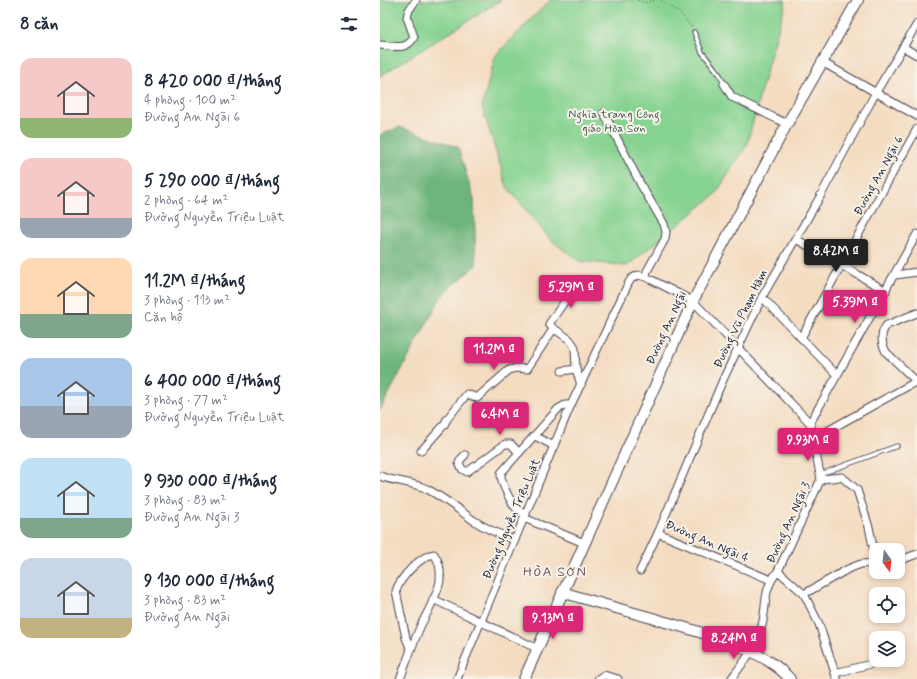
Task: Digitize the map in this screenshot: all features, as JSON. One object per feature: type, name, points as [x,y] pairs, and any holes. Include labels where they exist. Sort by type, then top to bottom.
[{"type":"main road","name":"Đường An Ngãi","points":[[524,679],[693,301],[787,124],[858,0]]},
{"type":"main road","points":[[562,592],[723,639],[752,652],[783,671],[790,679]]},
{"type":"street","points":[[380,45],[402,46],[408,45],[412,42],[414,37],[407,16],[416,0]]},
{"type":"street","name":"Đường Vũ Phạm Hàm","points":[[640,571],[762,296],[796,239],[876,92],[917,24]]},
{"type":"street","points":[[903,47],[917,55]]},
{"type":"street","points":[[822,62],[917,116]]},
{"type":"street","points":[[724,84],[732,97],[787,124]]},
{"type":"street","points":[[604,113],[641,185],[664,224],[666,232],[665,239],[647,271],[646,277],[693,301],[810,423],[917,234]]},
{"type":"street","name":"Đường An Ngãi 6","points":[[802,338],[917,129]]},
{"type":"street","points":[[796,239],[886,291]]},
{"type":"street","points":[[895,274],[917,272]]},
{"type":"street","name":"Đường Nguyễn Triệu Luật","points":[[457,679],[554,446],[628,284],[631,279],[638,275],[646,277]]},
{"type":"street","points":[[420,451],[444,425],[467,394],[477,398],[509,370],[516,368],[528,369],[554,329],[549,324],[571,292],[569,290]]},
{"type":"street","points":[[762,296],[837,375]]},
{"type":"street","points":[[813,439],[889,398],[917,381],[886,352],[883,347],[882,336],[884,327],[887,325],[917,313]]},
{"type":"street","points":[[552,331],[556,330],[569,339],[573,344],[575,349],[576,369],[581,385]]},
{"type":"street","points":[[562,371],[576,369]]},
{"type":"street","points":[[572,405],[560,407],[502,471],[500,477],[517,509],[525,516],[584,543]]},
{"type":"street","name":"Đường An Ngãi 3","points":[[731,679],[752,652],[761,628],[766,595],[771,580],[778,571],[820,477],[810,423]]},
{"type":"street","points":[[535,436],[554,446]]},
{"type":"street","points":[[465,455],[459,462],[462,469],[466,472],[505,444],[511,444],[519,453]]},
{"type":"street","points":[[380,476],[426,488],[474,521],[499,534],[515,540]]},
{"type":"street","points":[[820,477],[842,478],[857,490],[869,527],[872,543]]},
{"type":"street","name":"Đường An Ngãi 4","points":[[658,533],[771,580]]},
{"type":"street","points":[[400,679],[437,591],[440,579],[440,568],[438,560],[434,554],[422,558],[398,583],[396,591],[406,638],[412,650]]},
{"type":"street","points":[[905,558],[917,554]]},
{"type":"street","points":[[804,594],[848,569],[869,563]]},
{"type":"street","points":[[778,571],[804,594],[819,624],[836,676],[869,664]]},
{"type":"street","points":[[433,599],[538,649]]},
{"type":"street","points":[[598,679],[604,675],[618,679]]},
{"type":"lane","points":[[694,32],[702,52],[720,75],[724,84]]},
{"type":"lane","points":[[820,477],[897,446]]},
{"type":"path","points":[[638,0],[644,3],[655,0]]},
{"type":"path","points":[[661,0],[682,15],[694,32]]},
{"type":"green space","points":[[380,0],[501,0],[380,76]]},
{"type":"green space","name":"Nghĩa trang Công giáo Hòa Sơn","points":[[550,0],[785,0],[785,5],[747,145],[715,195],[627,266],[579,261],[552,241],[507,187],[482,107],[495,56]]},
{"type":"green space","points":[[400,127],[458,147],[474,199],[476,265],[441,297],[380,410],[380,135]]},
{"type":"district","name":"HÒA SƠN","points":[[555,572]]}]
